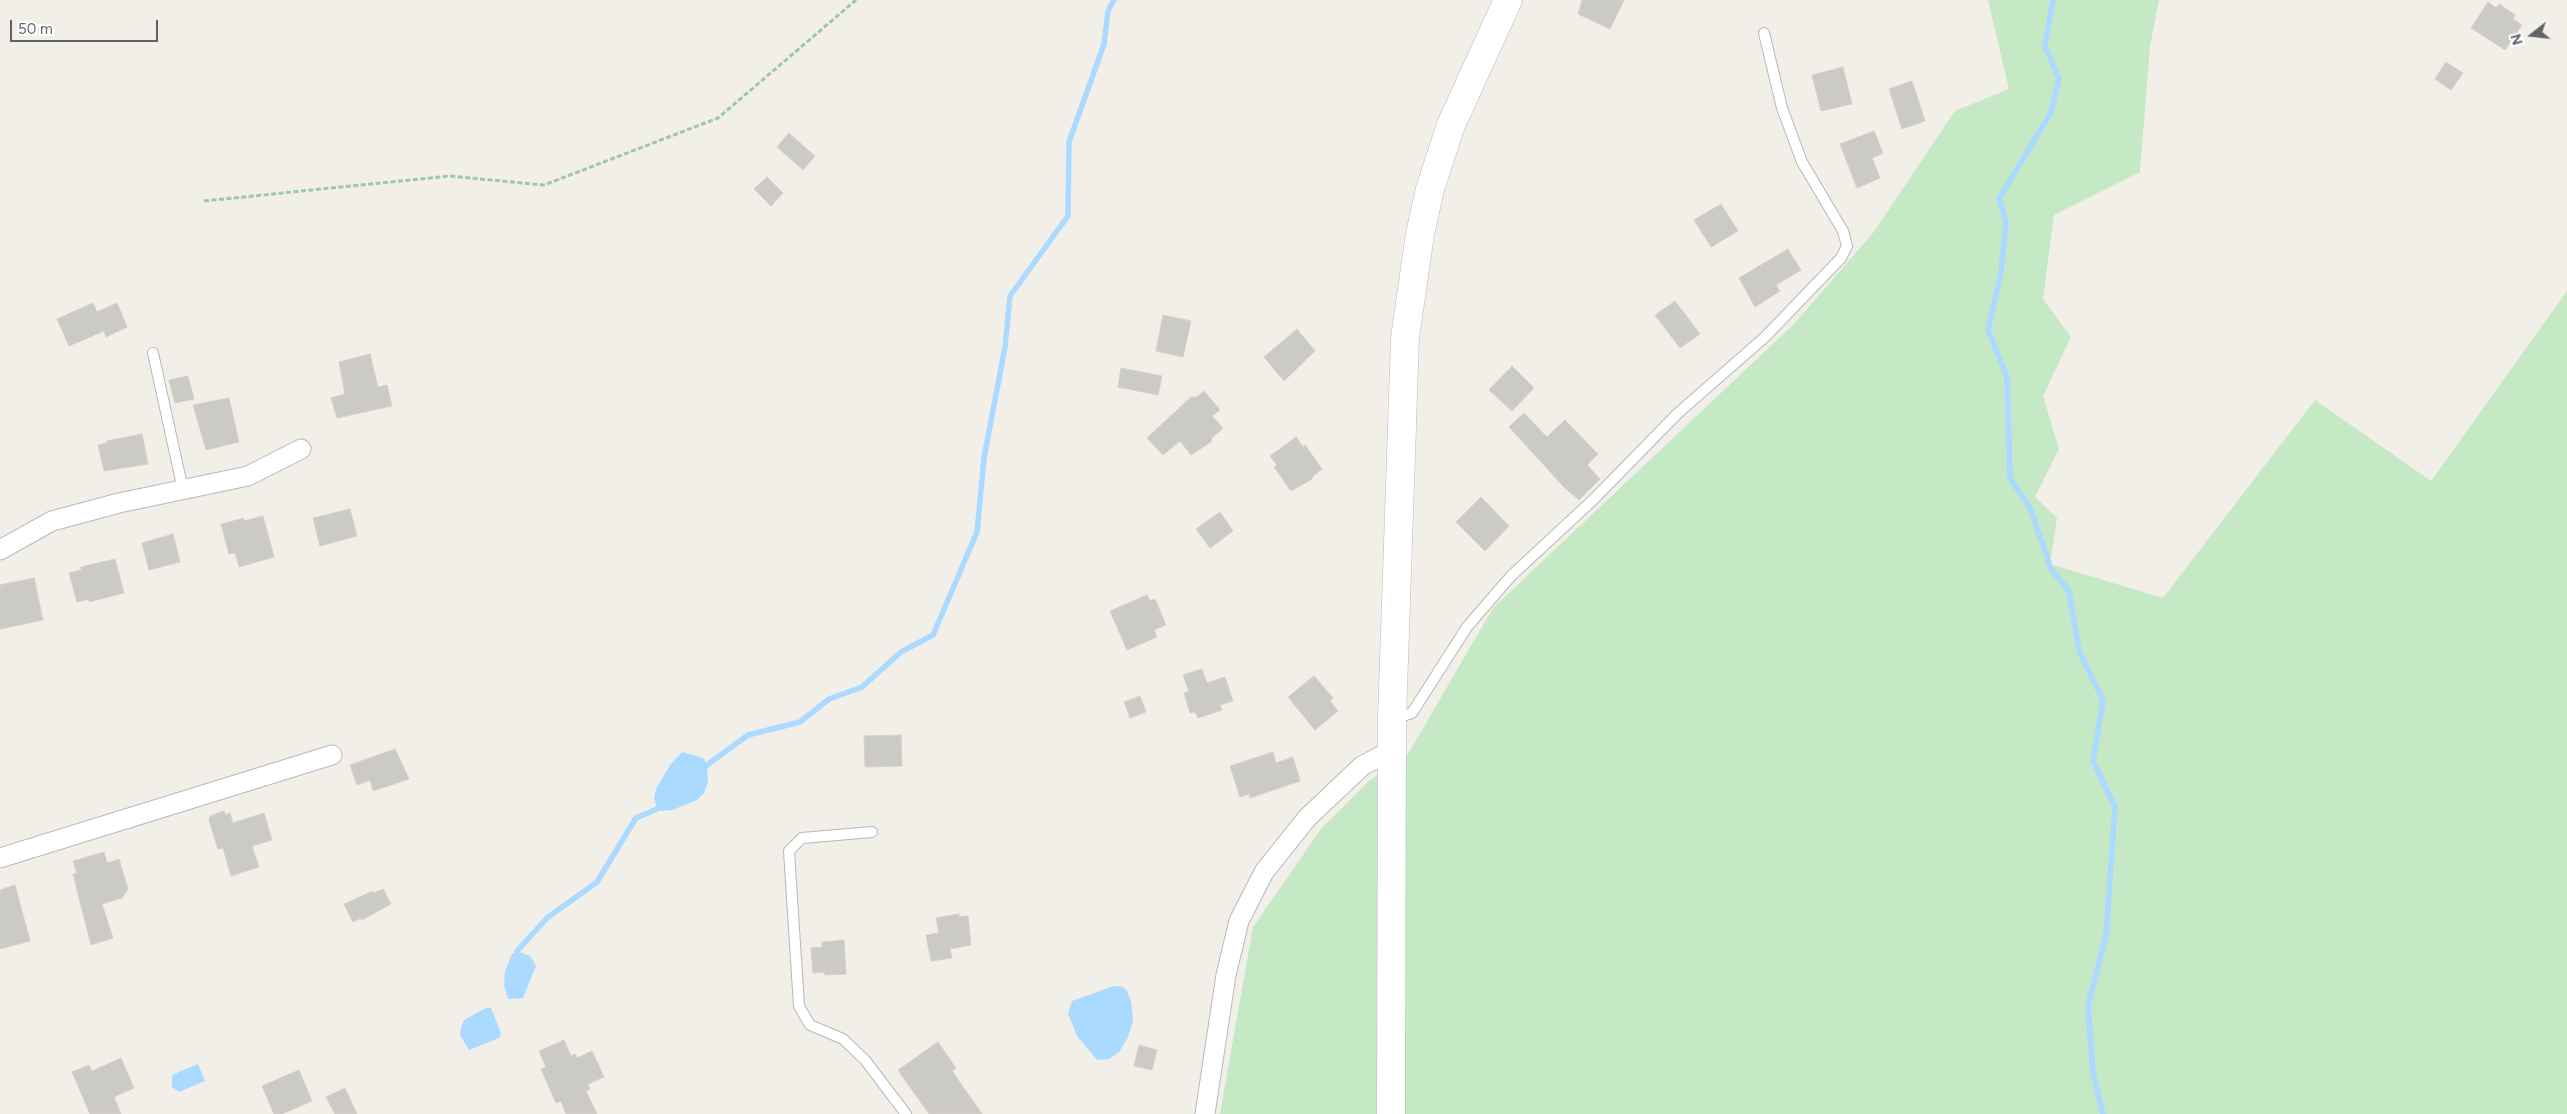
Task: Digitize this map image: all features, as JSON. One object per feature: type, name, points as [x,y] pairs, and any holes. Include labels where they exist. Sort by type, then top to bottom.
[{"type":"street","points":[[1391,1114],[1392,719],[1405,338],[1420,234],[1430,189],[1451,125],[1508,0]]},
{"type":"street","points":[[0,550],[52,521],[119,503],[248,476],[301,449]]},
{"type":"street","points":[[1205,1114],[1226,975],[1239,921],[1264,872],[1307,818],[1362,766],[1392,750]]},
{"type":"street","points":[[0,858],[332,755]]},
{"type":"lane","points":[[1392,719],[1412,713],[1467,627],[1511,576],[1594,499],[1677,414],[1765,337],[1841,258],[1847,246],[1843,231],[1802,162],[1782,108],[1764,34]]},
{"type":"lane","points":[[153,352],[183,490]]},
{"type":"lane","points":[[872,832],[802,838],[789,851],[799,1006],[810,1025],[843,1039],[865,1060],[906,1114]]},
{"type":"path","points":[[204,201],[449,176],[544,185],[718,118],[856,0]]},
{"type":"green space","points":[[1988,0],[2159,0],[2150,46],[2140,172],[2054,215],[2043,299],[2071,337],[2043,396],[2059,449],[2035,497],[2057,518],[2050,564],[2163,598],[2315,400],[2431,481],[2567,291],[2567,1114],[1220,1114],[1253,927],[1321,829],[1368,782],[1408,754],[1493,608],[1794,324],[1873,233],[1955,111],[2009,89]]},
{"type":"water","points":[[682,752],[703,758],[707,764],[708,781],[704,793],[697,800],[672,810],[662,811],[657,809],[654,798],[656,789],[670,765]]},
{"type":"water","points":[[517,951],[530,956],[536,966],[523,998],[508,999],[504,985],[505,971],[512,954]]},
{"type":"water","points":[[1114,986],[1123,987],[1127,991],[1131,1001],[1133,1020],[1128,1037],[1119,1052],[1109,1059],[1097,1060],[1077,1036],[1068,1014],[1072,1001]]},
{"type":"water","points":[[486,1008],[491,1008],[501,1033],[499,1038],[469,1050],[460,1035],[464,1020]]},
{"type":"water","points":[[198,1064],[205,1081],[179,1092],[172,1087],[172,1075]]},
{"type":"building","points":[[1582,0],[1624,0],[1610,29],[1578,14]]},
{"type":"building","points":[[2488,2],[2496,8],[2499,4],[2515,15],[2513,19],[2522,25],[2505,50],[2471,28]]},
{"type":"building","points":[[2446,62],[2463,73],[2451,90],[2435,79]]},
{"type":"building","points":[[1843,67],[1852,104],[1821,111],[1812,75]]},
{"type":"building","points":[[1912,81],[1925,121],[1902,129],[1889,89]]},
{"type":"building","points":[[1874,131],[1883,153],[1872,158],[1880,178],[1857,188],[1840,144]]},
{"type":"building","points":[[789,133],[815,156],[803,170],[777,147]]},
{"type":"building","points":[[767,177],[783,193],[771,206],[754,189]]},
{"type":"building","points":[[1721,204],[1738,231],[1711,247],[1694,220]]},
{"type":"building","points":[[1788,249],[1801,270],[1776,285],[1780,291],[1755,307],[1739,278]]},
{"type":"building","points":[[1675,301],[1700,334],[1680,348],[1655,315]]},
{"type":"building","points":[[93,303],[97,312],[117,303],[127,327],[106,337],[104,331],[69,346],[57,319]]},
{"type":"building","points":[[1163,315],[1191,321],[1183,357],[1156,351]]},
{"type":"building","points":[[1297,329],[1315,351],[1284,381],[1264,357]]},
{"type":"building","points":[[370,354],[378,387],[387,385],[392,406],[337,418],[331,398],[345,394],[339,362]]},
{"type":"building","points":[[1512,366],[1534,388],[1512,411],[1489,390]]},
{"type":"building","points":[[1121,368],[1162,376],[1158,395],[1118,387]]},
{"type":"building","points":[[188,376],[194,399],[175,403],[169,380]]},
{"type":"building","points":[[1204,391],[1220,410],[1212,416],[1223,428],[1212,438],[1211,442],[1191,455],[1180,441],[1163,455],[1147,438],[1191,397],[1197,397]]},
{"type":"building","points":[[229,398],[239,442],[206,450],[193,405]]},
{"type":"building","points":[[1524,413],[1547,437],[1565,420],[1598,454],[1587,465],[1600,479],[1579,500],[1564,487],[1509,427]]},
{"type":"building","points":[[142,434],[148,464],[104,471],[98,445],[107,443],[107,441]]},
{"type":"building","points":[[1296,437],[1303,447],[1305,445],[1322,469],[1312,479],[1291,491],[1274,467],[1277,465],[1270,456]]},
{"type":"building","points":[[1481,497],[1509,526],[1485,551],[1456,522]]},
{"type":"building","points":[[350,509],[357,536],[320,546],[313,518]]},
{"type":"building","points":[[1220,512],[1233,531],[1210,548],[1196,529]]},
{"type":"building","points":[[263,516],[274,557],[239,567],[235,553],[229,554],[221,524],[244,518],[244,521]]},
{"type":"building","points":[[173,534],[180,562],[149,570],[142,543]]},
{"type":"building","points":[[115,559],[124,593],[89,602],[89,599],[77,602],[69,573],[81,570],[81,567]]},
{"type":"building","points":[[34,578],[43,620],[0,629],[0,585]]},
{"type":"building","points":[[1147,595],[1150,601],[1155,599],[1166,625],[1154,630],[1157,637],[1127,650],[1110,611]]},
{"type":"building","points":[[1202,669],[1207,683],[1225,677],[1233,701],[1220,705],[1222,710],[1198,718],[1195,712],[1190,713],[1184,693],[1189,691],[1183,675]]},
{"type":"building","points":[[1314,676],[1333,698],[1330,701],[1338,711],[1315,730],[1288,697]]},
{"type":"building","points":[[1140,696],[1146,712],[1130,718],[1124,702]]},
{"type":"building","points":[[901,735],[902,766],[865,767],[864,736]]},
{"type":"building","points":[[395,749],[409,779],[373,791],[370,780],[357,785],[350,765]]},
{"type":"building","points":[[1273,752],[1276,763],[1293,757],[1300,781],[1250,798],[1249,794],[1240,797],[1230,766]]},
{"type":"building","points":[[224,811],[225,815],[230,813],[233,823],[264,813],[272,840],[252,846],[259,867],[231,876],[223,848],[218,849],[209,820],[210,816]]},
{"type":"building","points":[[104,852],[107,863],[119,859],[128,889],[122,898],[102,904],[113,938],[91,945],[73,874],[77,873],[73,861]]},
{"type":"building","points":[[15,885],[30,941],[0,949],[0,890]]},
{"type":"building","points":[[383,889],[391,904],[362,920],[361,918],[353,922],[344,904],[373,891],[374,893]]},
{"type":"building","points":[[959,914],[959,917],[968,916],[971,945],[950,949],[952,958],[931,961],[926,935],[939,933],[936,918]]},
{"type":"building","points":[[844,940],[846,974],[825,975],[824,972],[813,973],[811,948],[822,947],[822,942]]},
{"type":"building","points":[[564,1040],[571,1056],[575,1054],[577,1058],[592,1051],[604,1077],[588,1084],[590,1089],[586,1091],[597,1114],[566,1114],[561,1101],[556,1103],[541,1069],[546,1067],[539,1051]]},
{"type":"building","points":[[938,1042],[956,1068],[952,1071],[982,1114],[929,1114],[898,1070]]},
{"type":"building","points":[[1139,1045],[1157,1050],[1152,1070],[1134,1066]]},
{"type":"building","points":[[121,1058],[134,1088],[114,1097],[121,1114],[90,1114],[72,1072],[89,1065],[92,1071]]},
{"type":"building","points":[[299,1070],[312,1101],[282,1114],[274,1114],[262,1086]]},
{"type":"building","points":[[345,1088],[357,1114],[335,1114],[326,1097]]},
{"type":"waterway","points":[[703,768],[748,735],[800,722],[829,699],[862,687],[901,652],[933,635],[977,532],[984,458],[1005,347],[1010,296],[1068,216],[1069,142],[1104,44],[1108,11],[1114,0]]},
{"type":"waterway","points":[[2053,0],[2045,46],[2059,79],[2051,112],[1999,199],[2006,222],[2001,273],[1988,330],[2007,377],[2010,478],[2030,508],[2051,569],[2069,591],[2079,651],[2103,700],[2093,761],[2115,807],[2106,936],[2088,1005],[2093,1073],[2103,1114]]},
{"type":"waterway","points":[[517,951],[547,918],[597,882],[636,818],[657,809],[662,804]]}]
